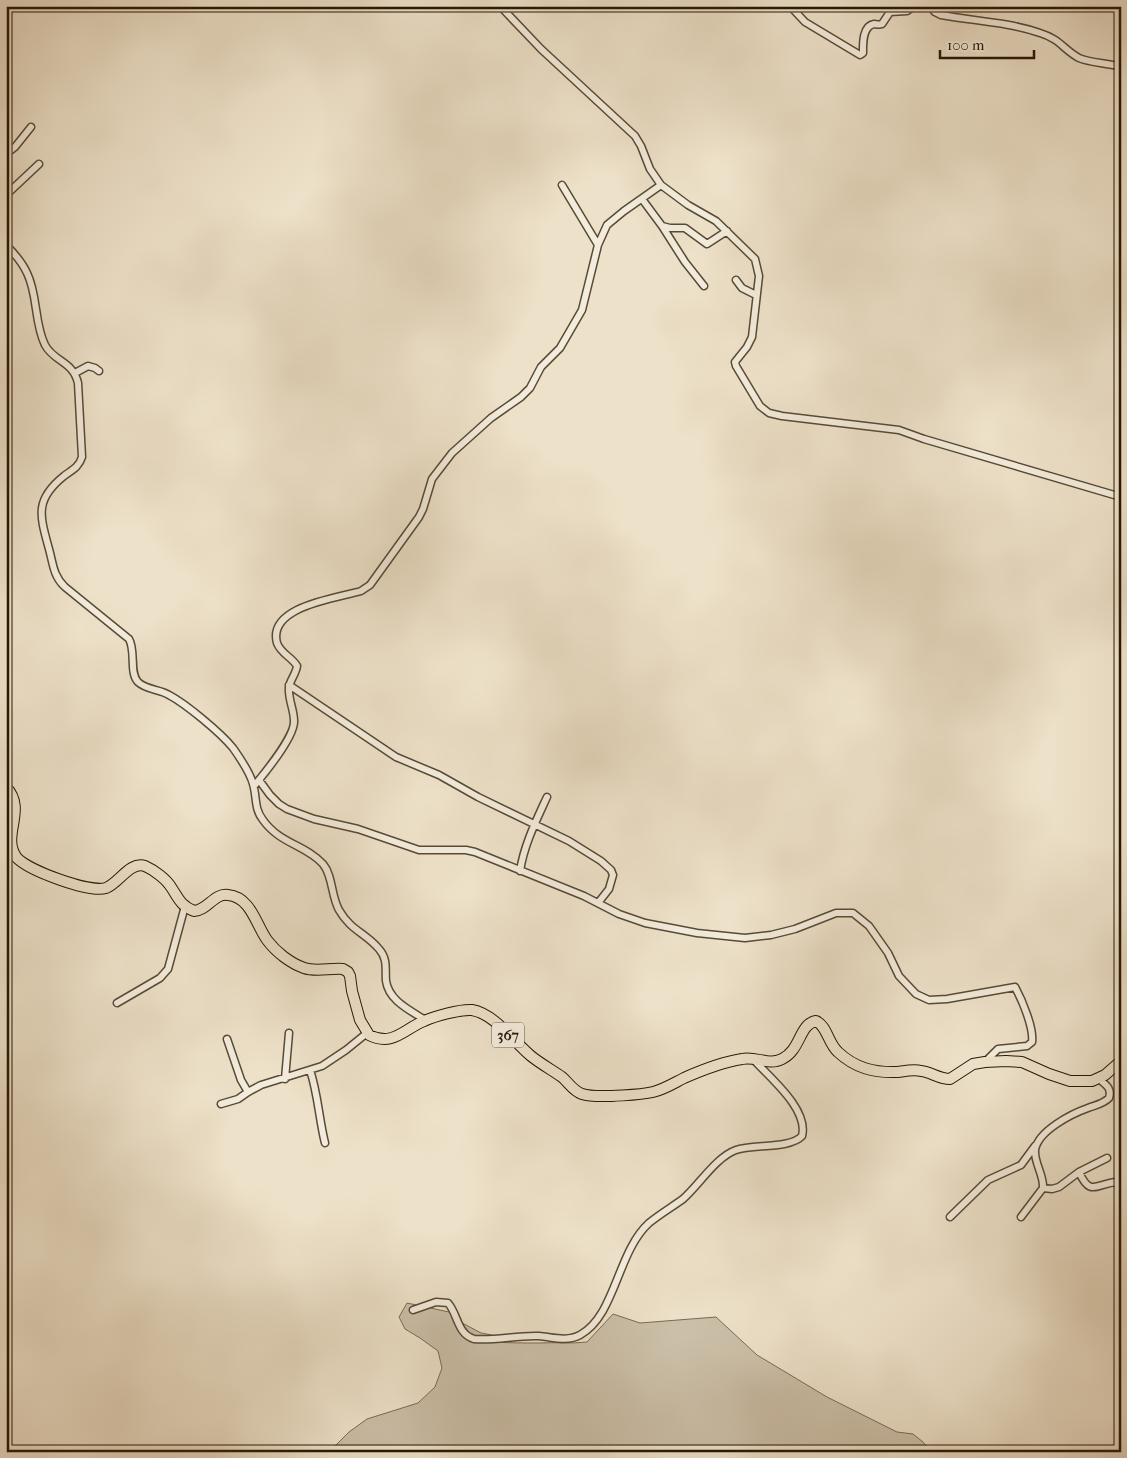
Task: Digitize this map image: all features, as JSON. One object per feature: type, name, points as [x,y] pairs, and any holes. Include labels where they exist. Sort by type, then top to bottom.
[{"type":"main road","points":[[6,787],[13,796],[15,805],[10,845],[17,858],[26,865],[81,887],[97,889],[108,887],[131,869],[143,866],[168,883],[178,900],[185,906],[196,911],[203,909],[218,896],[234,896],[251,909],[268,941],[284,957],[304,968],[345,970],[351,977],[353,996],[360,1020],[367,1033]]},
{"type":"main road","name":"367","points":[[367,1033],[377,1038],[388,1039],[405,1032],[425,1020],[473,1010],[498,1024],[533,1058],[562,1078],[576,1091],[585,1095],[629,1095],[656,1092],[703,1071],[733,1061],[752,1058],[774,1062],[784,1058],[796,1048],[806,1026],[816,1021],[822,1026],[834,1048],[844,1057],[873,1072],[885,1073],[919,1070],[950,1079],[973,1064],[985,1062],[1022,1062],[1070,1081],[1085,1082],[1098,1079]]},
{"type":"main road","points":[[1098,1079],[1121,1060]]},
{"type":"street","points":[[500,6],[541,49],[634,136],[661,185],[688,205],[716,221],[755,259],[759,276],[752,337],[735,362],[760,406],[769,413],[899,430],[931,442],[1121,497]]},
{"type":"street","points":[[790,6],[805,22],[860,55],[863,53],[864,36],[868,27],[873,24],[882,24],[890,12],[907,11],[914,6]]},
{"type":"street","points":[[930,6],[941,15],[1019,26],[1042,33],[1054,37],[1083,60],[1110,63],[1121,67]]},
{"type":"street","points":[[6,154],[15,147],[31,127]]},
{"type":"street","points":[[6,195],[40,164]]},
{"type":"street","points":[[562,185],[598,245]]},
{"type":"street","points":[[254,786],[272,763],[294,728],[294,718],[289,698],[289,685],[298,667],[281,650],[278,644],[278,631],[282,620],[298,609],[361,591],[370,585],[419,517],[432,479],[437,471],[469,436],[530,388],[541,367],[560,348],[582,310],[598,245],[607,225],[661,185]]},
{"type":"street","points":[[642,199],[685,262],[704,286]]},
{"type":"street","points":[[662,226],[685,228],[707,244],[727,231]]},
{"type":"street","points":[[6,245],[28,274],[45,345],[48,350],[75,373],[80,397],[82,457],[77,466],[56,483],[43,503],[41,511],[42,524],[56,576],[65,587],[129,638],[132,648],[134,675],[138,682],[176,699],[223,738],[238,757],[254,786],[256,809],[262,820],[279,837],[311,854],[322,864],[328,875],[336,905],[344,919],[350,926],[379,948],[384,957],[387,983],[393,996],[404,1007],[425,1020]]},
{"type":"street","points":[[736,280],[742,288],[756,295]]},
{"type":"street","points":[[75,373],[88,366],[100,371]]},
{"type":"street","points":[[289,685],[396,757],[439,776],[589,852],[611,870],[612,880],[605,896],[598,904]]},
{"type":"street","points":[[259,780],[270,795],[287,809],[314,819],[358,829],[419,850],[466,850],[475,852],[645,923],[697,933],[746,938],[771,935],[795,929],[836,913],[848,912],[857,914],[869,926],[888,953],[899,976],[916,994],[929,1000],[947,999],[1015,988],[1022,1001],[1031,1030],[1032,1042],[1027,1046],[998,1050],[985,1062]]},
{"type":"street","points":[[520,871],[534,825],[547,797]]},
{"type":"street","points":[[117,1003],[160,978],[168,969],[185,906]]},
{"type":"street","points":[[285,1079],[289,1033]]},
{"type":"street","points":[[222,1104],[238,1099],[261,1085],[285,1079],[330,1062],[367,1033]]},
{"type":"street","points":[[227,1038],[241,1080],[248,1092]]},
{"type":"street","points":[[413,1310],[436,1302],[448,1303],[464,1333],[474,1339],[525,1336],[568,1339],[585,1332],[603,1310],[629,1249],[643,1229],[684,1198],[730,1152],[741,1148],[792,1142],[802,1136],[803,1128],[800,1118],[789,1097],[752,1058]]},
{"type":"street","points":[[310,1070],[317,1092],[318,1114],[326,1143]]},
{"type":"street","points":[[950,1217],[988,1180],[1021,1165],[1037,1143],[1054,1126],[1068,1116],[1109,1098],[1108,1086],[1098,1079]]},
{"type":"street","points":[[1021,1217],[1043,1188],[1035,1152],[1037,1143]]},
{"type":"street","points":[[1043,1188],[1056,1188],[1106,1158]]},
{"type":"street","points":[[1080,1172],[1084,1183],[1088,1186],[1095,1187],[1115,1182],[1121,1187]]},
{"type":"shaded area","points":[[407,1303],[449,1312],[464,1324],[481,1333],[492,1335],[495,1342],[587,1342],[613,1314],[640,1323],[716,1317],[757,1355],[827,1397],[897,1432],[913,1434],[931,1452],[329,1452],[349,1432],[367,1419],[418,1403],[435,1387],[442,1368],[438,1351],[405,1329],[399,1317]]}]
